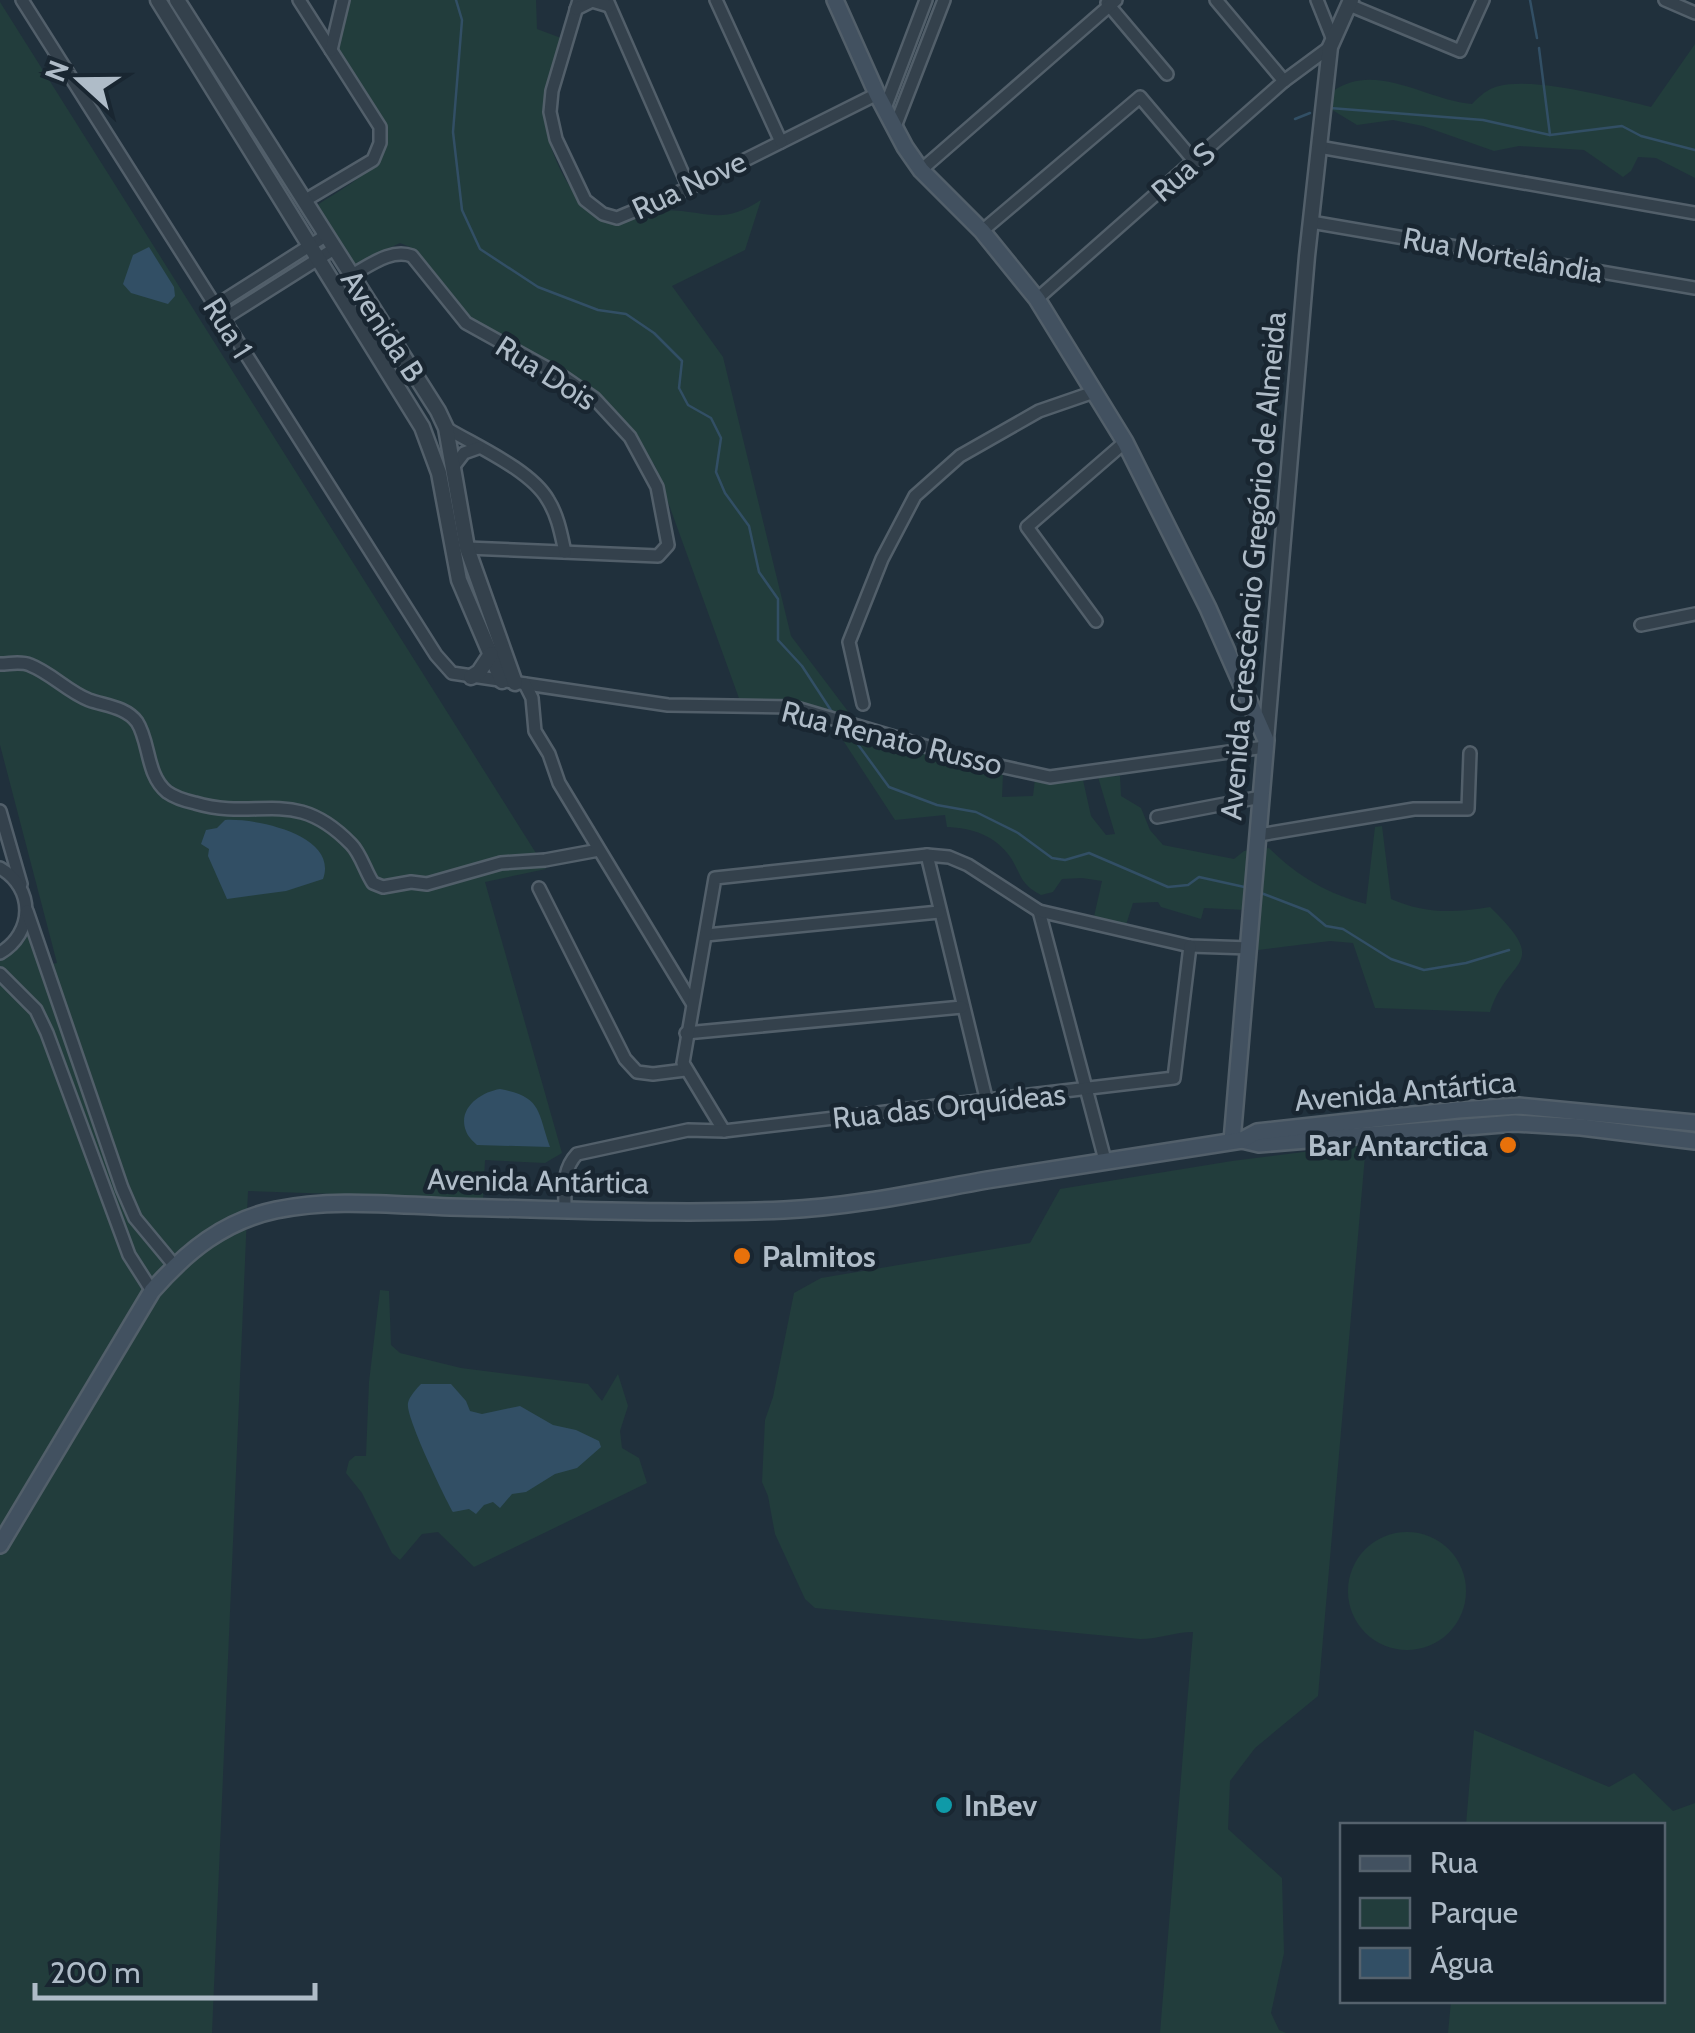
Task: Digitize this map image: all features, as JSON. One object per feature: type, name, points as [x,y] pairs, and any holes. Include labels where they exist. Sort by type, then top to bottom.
[{"type":"main road","points":[[834,0],[905,147],[921,170],[982,231],[1037,299],[1125,442],[1208,608],[1265,744]]},
{"type":"main road","name":"Avenida Crescêncio Gregório de Almeida","points":[[1237,1141],[1265,744]]},
{"type":"main road","points":[[1486,1125],[1543,1107]]},
{"type":"main road","name":"Avenida Antártica","points":[[1237,1141],[1257,1132],[1458,1110],[1543,1107],[1695,1123]]},
{"type":"main road","name":"Avenida Antártica","points":[[0,1545],[152,1291],[203,1240],[227,1226],[276,1210],[311,1204],[787,1210],[1237,1141],[1259,1144],[1486,1125],[1545,1124],[1695,1141]]},
{"type":"street","name":"Rua 1","points":[[22,0],[436,655],[452,674],[471,677]]},
{"type":"street","name":"Avenida B","points":[[158,0],[323,247],[422,426],[439,473],[459,580],[491,654],[514,683]]},
{"type":"street","name":"Avenida B","points":[[177,0],[304,201],[323,247],[350,276],[446,428],[467,548],[514,683]]},
{"type":"street","points":[[300,0],[380,126],[380,143],[373,160],[304,201]]},
{"type":"street","points":[[331,50],[343,0]]},
{"type":"street","points":[[716,0],[781,142]]},
{"type":"street","points":[[881,101],[926,0]]},
{"type":"street","points":[[896,124],[944,0]]},
{"type":"street","points":[[1216,0],[1284,81]]},
{"type":"street","points":[[1317,0],[1331,43]]},
{"type":"street","points":[[1350,2],[1460,51],[1482,0]]},
{"type":"street","points":[[1665,0],[1695,13]]},
{"type":"street","points":[[578,5],[592,1],[608,3],[689,188]]},
{"type":"street","points":[[921,170],[1110,2],[1168,74]]},
{"type":"street","name":"Avenida Crescêncio Gregório de Almeida","points":[[1265,744],[1311,222],[1331,43],[1350,2]]},
{"type":"street","name":"Rua Nove","points":[[578,5],[552,91],[550,112],[556,138],[585,200],[602,214],[617,218],[689,188],[781,142],[881,101]]},
{"type":"street","points":[[311,18],[340,15]]},
{"type":"street","name":"Rua S","points":[[1037,299],[1331,43]]},
{"type":"street","points":[[982,231],[1140,97],[1196,162]]},
{"type":"street","points":[[1320,147],[1695,213]]},
{"type":"street","name":"Rua Nortelândia","points":[[1311,222],[1695,288]]},
{"type":"street","points":[[214,306],[323,247]]},
{"type":"street","points":[[223,319],[323,247]]},
{"type":"street","name":"Rua Dois","points":[[350,276],[391,254],[412,256],[466,323],[594,398],[630,437],[657,487],[668,545],[658,556],[467,548]]},
{"type":"street","points":[[863,704],[849,642],[882,560],[915,496],[975,447],[1039,411],[1094,392]]},
{"type":"street","points":[[446,428],[527,476],[547,496],[558,520],[564,552]]},
{"type":"street","points":[[1096,621],[1026,527],[1125,442]]},
{"type":"street","points":[[454,466],[464,454],[478,448]]},
{"type":"street","points":[[1642,625],[1695,614]]},
{"type":"street","points":[[471,677],[480,672],[491,654]]},
{"type":"street","points":[[0,664],[33,666],[87,699],[130,715],[139,724],[153,772],[166,791],[217,810],[236,812],[277,806],[301,810],[332,827],[354,847],[374,883],[383,887],[410,882],[427,884],[501,862],[545,860],[599,850]]},
{"type":"street","name":"Rua Renato Russo","points":[[471,677],[668,704],[794,707],[972,760],[1050,776],[1265,744]]},
{"type":"street","points":[[514,683],[532,698],[538,738],[549,754],[559,784],[692,1003]]},
{"type":"street","points":[[1258,835],[1414,809],[1468,809],[1470,752]]},
{"type":"street","points":[[1157,817],[1260,797]]},
{"type":"street","points":[[0,811],[27,911],[122,1188],[136,1218],[174,1265]]},
{"type":"street","points":[[927,856],[986,1102]]},
{"type":"street","points":[[724,1131],[685,1070],[686,1033],[716,878],[949,857],[968,865],[1039,912],[1190,946],[1250,948]]},
{"type":"street","points":[[0,868],[16,880],[24,893]]},
{"type":"street","points":[[539,888],[625,1059],[637,1072],[685,1070]]},
{"type":"street","points":[[0,953],[16,940],[27,911]]},
{"type":"street","points":[[706,935],[939,912]]},
{"type":"street","points":[[1039,912],[1105,1160]]},
{"type":"street","name":"Rua das Orquídeas","points":[[564,1210],[564,1176],[568,1163],[578,1154],[688,1130],[724,1131],[1174,1078],[1190,946]]},
{"type":"street","points":[[0,974],[36,1010],[129,1256],[152,1291]]},
{"type":"street","points":[[686,1033],[962,1007]]},
{"type":"green space","points":[[347,0],[536,0],[537,29],[561,38],[544,105],[548,137],[574,192],[600,217],[621,222],[666,210],[725,215],[761,200],[745,250],[672,286],[723,357],[791,636],[853,718],[798,703],[740,701],[655,466],[626,424],[592,389],[471,320],[410,247],[400,243],[353,265],[316,206],[371,166],[384,144],[386,130],[337,50]]},
{"type":"green space","points":[[0,2],[546,869],[485,882],[562,1153],[545,1163],[485,1160],[483,1199],[248,1191],[212,2033],[0,2033],[0,960],[23,943],[31,930],[42,966],[57,963],[0,745]]},
{"type":"green space","points":[[1695,44],[1695,178],[1656,158],[1638,157],[1623,177],[1584,150],[1519,146],[1494,151],[1423,126],[1393,120],[1357,125],[1329,108],[1332,92],[1366,80],[1472,104],[1495,87],[1532,84],[1651,107]]},
{"type":"green space","points":[[833,725],[1003,773],[1002,797],[1033,796],[1035,779],[1083,780],[1091,816],[1106,835],[1115,834],[1098,777],[1120,776],[1121,796],[1141,808],[1150,830],[1163,845],[1234,859],[1244,851],[1269,848],[1314,883],[1366,904],[1375,827],[1382,826],[1391,899],[1440,911],[1490,907],[1519,941],[1520,961],[1497,994],[1490,1012],[1375,1008],[1353,943],[1330,941],[1243,952],[1246,910],[1204,908],[1201,919],[1161,907],[1158,902],[1133,903],[1125,928],[1093,921],[1102,881],[1062,879],[1053,892],[1041,895],[1025,883],[1011,858],[990,838],[947,827],[945,815],[895,820]]},
{"type":"green space","points":[[1366,1144],[1318,1696],[1255,1748],[1230,1781],[1228,1829],[1282,1878],[1284,1953],[1271,2013],[1279,2030],[1286,2033],[1160,2033],[1193,1632],[1140,1639],[815,1608],[805,1599],[775,1534],[762,1482],[765,1420],[794,1293],[821,1278],[1030,1243],[1060,1189]]},
{"type":"green space","points":[[380,1290],[389,1291],[391,1345],[400,1353],[461,1368],[588,1384],[602,1401],[618,1374],[628,1406],[620,1431],[622,1448],[639,1458],[647,1483],[474,1567],[438,1532],[422,1534],[400,1560],[392,1553],[362,1493],[346,1473],[349,1461],[355,1456],[366,1456],[369,1382]]},
{"type":"green space","points":[[1407,1532],[1429,1537],[1449,1549],[1461,1569],[1466,1591],[1461,1613],[1449,1633],[1429,1645],[1407,1650],[1385,1645],[1365,1633],[1353,1613],[1348,1591],[1353,1569],[1365,1549],[1385,1537]]},
{"type":"green space","points":[[1474,1730],[1609,1787],[1634,1773],[1673,1811],[1695,1803],[1695,2033],[1448,2033],[1451,2003],[1665,2003],[1665,1823],[1466,1823]]},
{"type":"water","points":[[149,247],[174,287],[175,296],[168,304],[131,293],[123,284],[133,255]]},
{"type":"water","points":[[225,820],[274,826],[307,840],[325,864],[323,879],[286,891],[227,899],[208,856],[209,849],[201,844],[206,830],[217,828]]},
{"type":"water","points":[[500,1089],[531,1101],[540,1114],[550,1147],[477,1145],[471,1139],[464,1123],[468,1108],[485,1094]]},
{"type":"water","points":[[421,1384],[451,1384],[470,1411],[482,1414],[520,1406],[553,1425],[599,1441],[601,1447],[577,1468],[555,1474],[526,1492],[512,1494],[500,1508],[493,1502],[476,1514],[469,1509],[453,1512],[409,1411],[409,1401]]},
{"type":"waterway","points":[[456,0],[462,20],[453,132],[462,210],[480,249],[538,287],[598,310],[626,314],[654,333],[682,361],[679,388],[688,405],[711,418],[721,438],[716,472],[725,493],[749,526],[759,572],[778,599],[778,640],[802,666],[834,715]]},
{"type":"waterway","points":[[1530,0],[1537,38]]},
{"type":"waterway","points":[[1539,48],[1550,135]]},
{"type":"waterway","points":[[1330,108],[1483,120],[1550,135],[1622,126],[1641,136],[1695,150]]},
{"type":"waterway","points":[[1295,119],[1310,113]]},
{"type":"waterway","points":[[846,728],[889,787],[937,805],[976,812],[1018,833],[1052,858],[1065,860],[1089,853],[1168,887],[1188,885],[1199,877],[1249,888]]},
{"type":"waterway","points":[[1261,893],[1308,911],[1326,926],[1343,929],[1391,959],[1424,970],[1509,950]]},
{"type":"place","name":"Bar Antarctica","points":[[1508,1145]]},
{"type":"place","name":"Palmitos","points":[[742,1256]]},
{"type":"place","name":"InBev","points":[[944,1805]]}]
